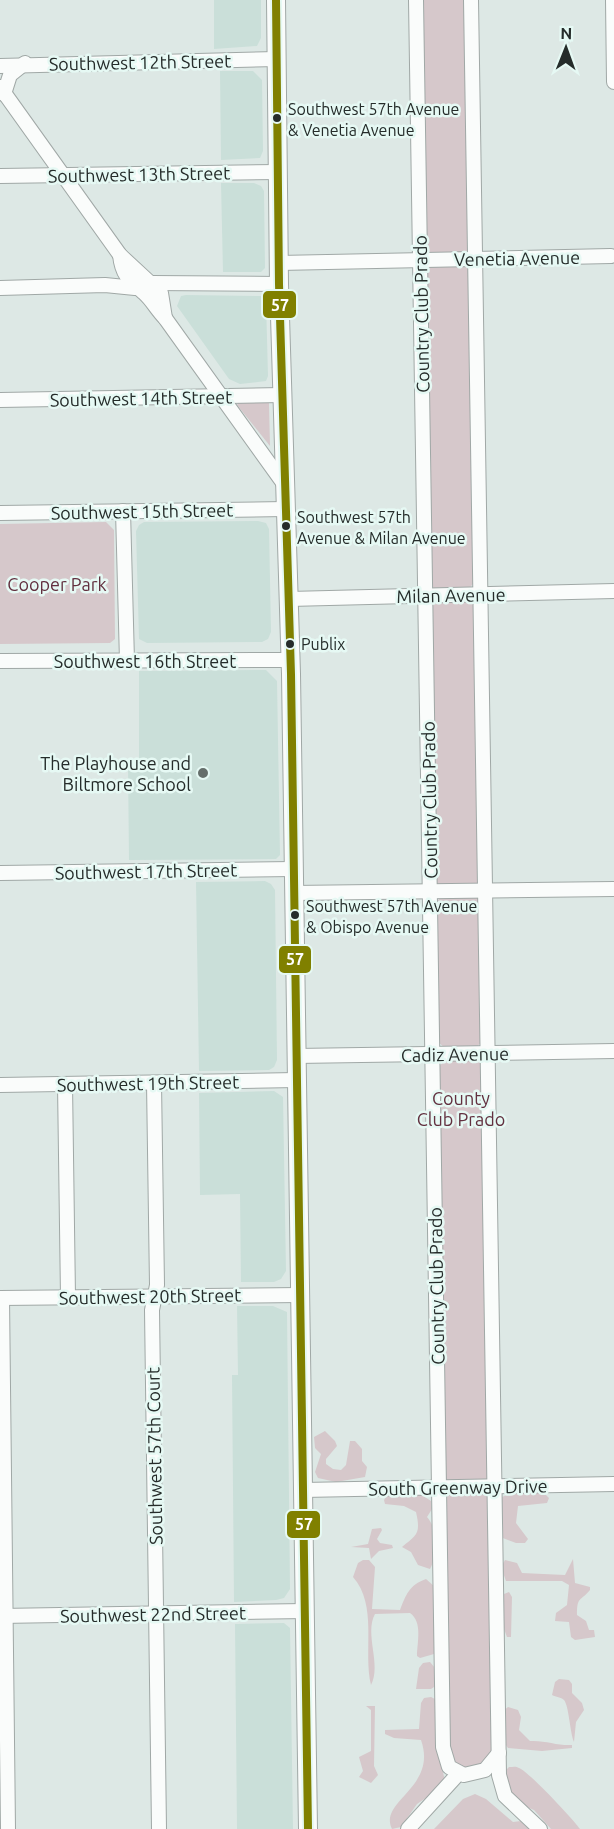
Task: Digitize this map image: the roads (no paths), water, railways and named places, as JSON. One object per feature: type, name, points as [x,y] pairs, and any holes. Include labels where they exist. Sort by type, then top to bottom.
[{"type":"main road","points":[[276,0],[279,284],[289,599],[308,1829]]},
{"type":"street","name":"Country Club Prado","points":[[416,0],[443,1747],[449,1767],[459,1773]]},
{"type":"street","points":[[471,0],[499,1782],[505,1796],[540,1829]]},
{"type":"street","points":[[613,6],[614,82]]},
{"type":"street","name":"Southwest 12th Street","points":[[1,64],[277,59]]},
{"type":"street","points":[[25,63],[10,75],[1,90],[224,396],[285,485]]},
{"type":"street","name":"Southwest 13th Street","points":[[0,176],[279,172]]},
{"type":"street","points":[[120,255],[125,275],[163,296]]},
{"type":"street","name":"Venetia Avenue","points":[[279,263],[613,255]]},
{"type":"street","points":[[105,285],[125,275]]},
{"type":"street","points":[[0,288],[279,284]]},
{"type":"street","points":[[163,296],[189,285]]},
{"type":"street","points":[[163,296],[165,318]]},
{"type":"street","points":[[191,396],[200,384],[203,369]]},
{"type":"street","name":"Southwest 14th Street","points":[[0,400],[282,395]]},
{"type":"street","name":"Southwest 15th Street","points":[[0,513],[285,509]]},
{"type":"street","points":[[123,511],[127,660]]},
{"type":"street","name":"Milan Avenue","points":[[289,599],[614,591]]},
{"type":"street","name":"Southwest 16th Street","points":[[0,661],[290,660]]},
{"type":"street","name":"Southwest 17th Street","points":[[0,873],[292,869]]},
{"type":"street","points":[[293,892],[614,889]]},
{"type":"street","name":"Cadiz Avenue","points":[[296,1056],[614,1051]]},
{"type":"street","name":"Southwest 19th Street","points":[[0,1085],[296,1080]]},
{"type":"street","name":"Southwest 57th Court","points":[[154,1083],[157,1285],[152,1310],[159,1829]]},
{"type":"street","points":[[65,1084],[68,1297]]},
{"type":"street","name":"Southwest 20th Street","points":[[1,1298],[300,1295]]},
{"type":"street","points":[[1,1298],[3,1616],[8,1829]]},
{"type":"street","name":"South Greenway Drive","points":[[303,1490],[614,1484]]},
{"type":"street","name":"Southwest 22nd Street","points":[[3,1616],[305,1611]]},
{"type":"street","points":[[408,1829],[459,1773],[470,1774],[485,1770],[499,1753]]},
{"type":"place","name":"Southwest 57th Avenue & Venetia Avenue","points":[[277,118]]},
{"type":"place","name":"Southwest 57th Avenue & Milan Avenue","points":[[286,526]]},
{"type":"place","name":"Publix","points":[[290,644]]},
{"type":"place","name":"The Playhouse and Biltmore School","points":[[203,773]]},
{"type":"place","name":"Southwest 57th Avenue & Obispo Avenue","points":[[295,915]]},
{"type":"park label","name":"Cooper Park","points":[[57,584]]},
{"type":"park label","name":"County Club Prado","points":[[461,1108]]}]
